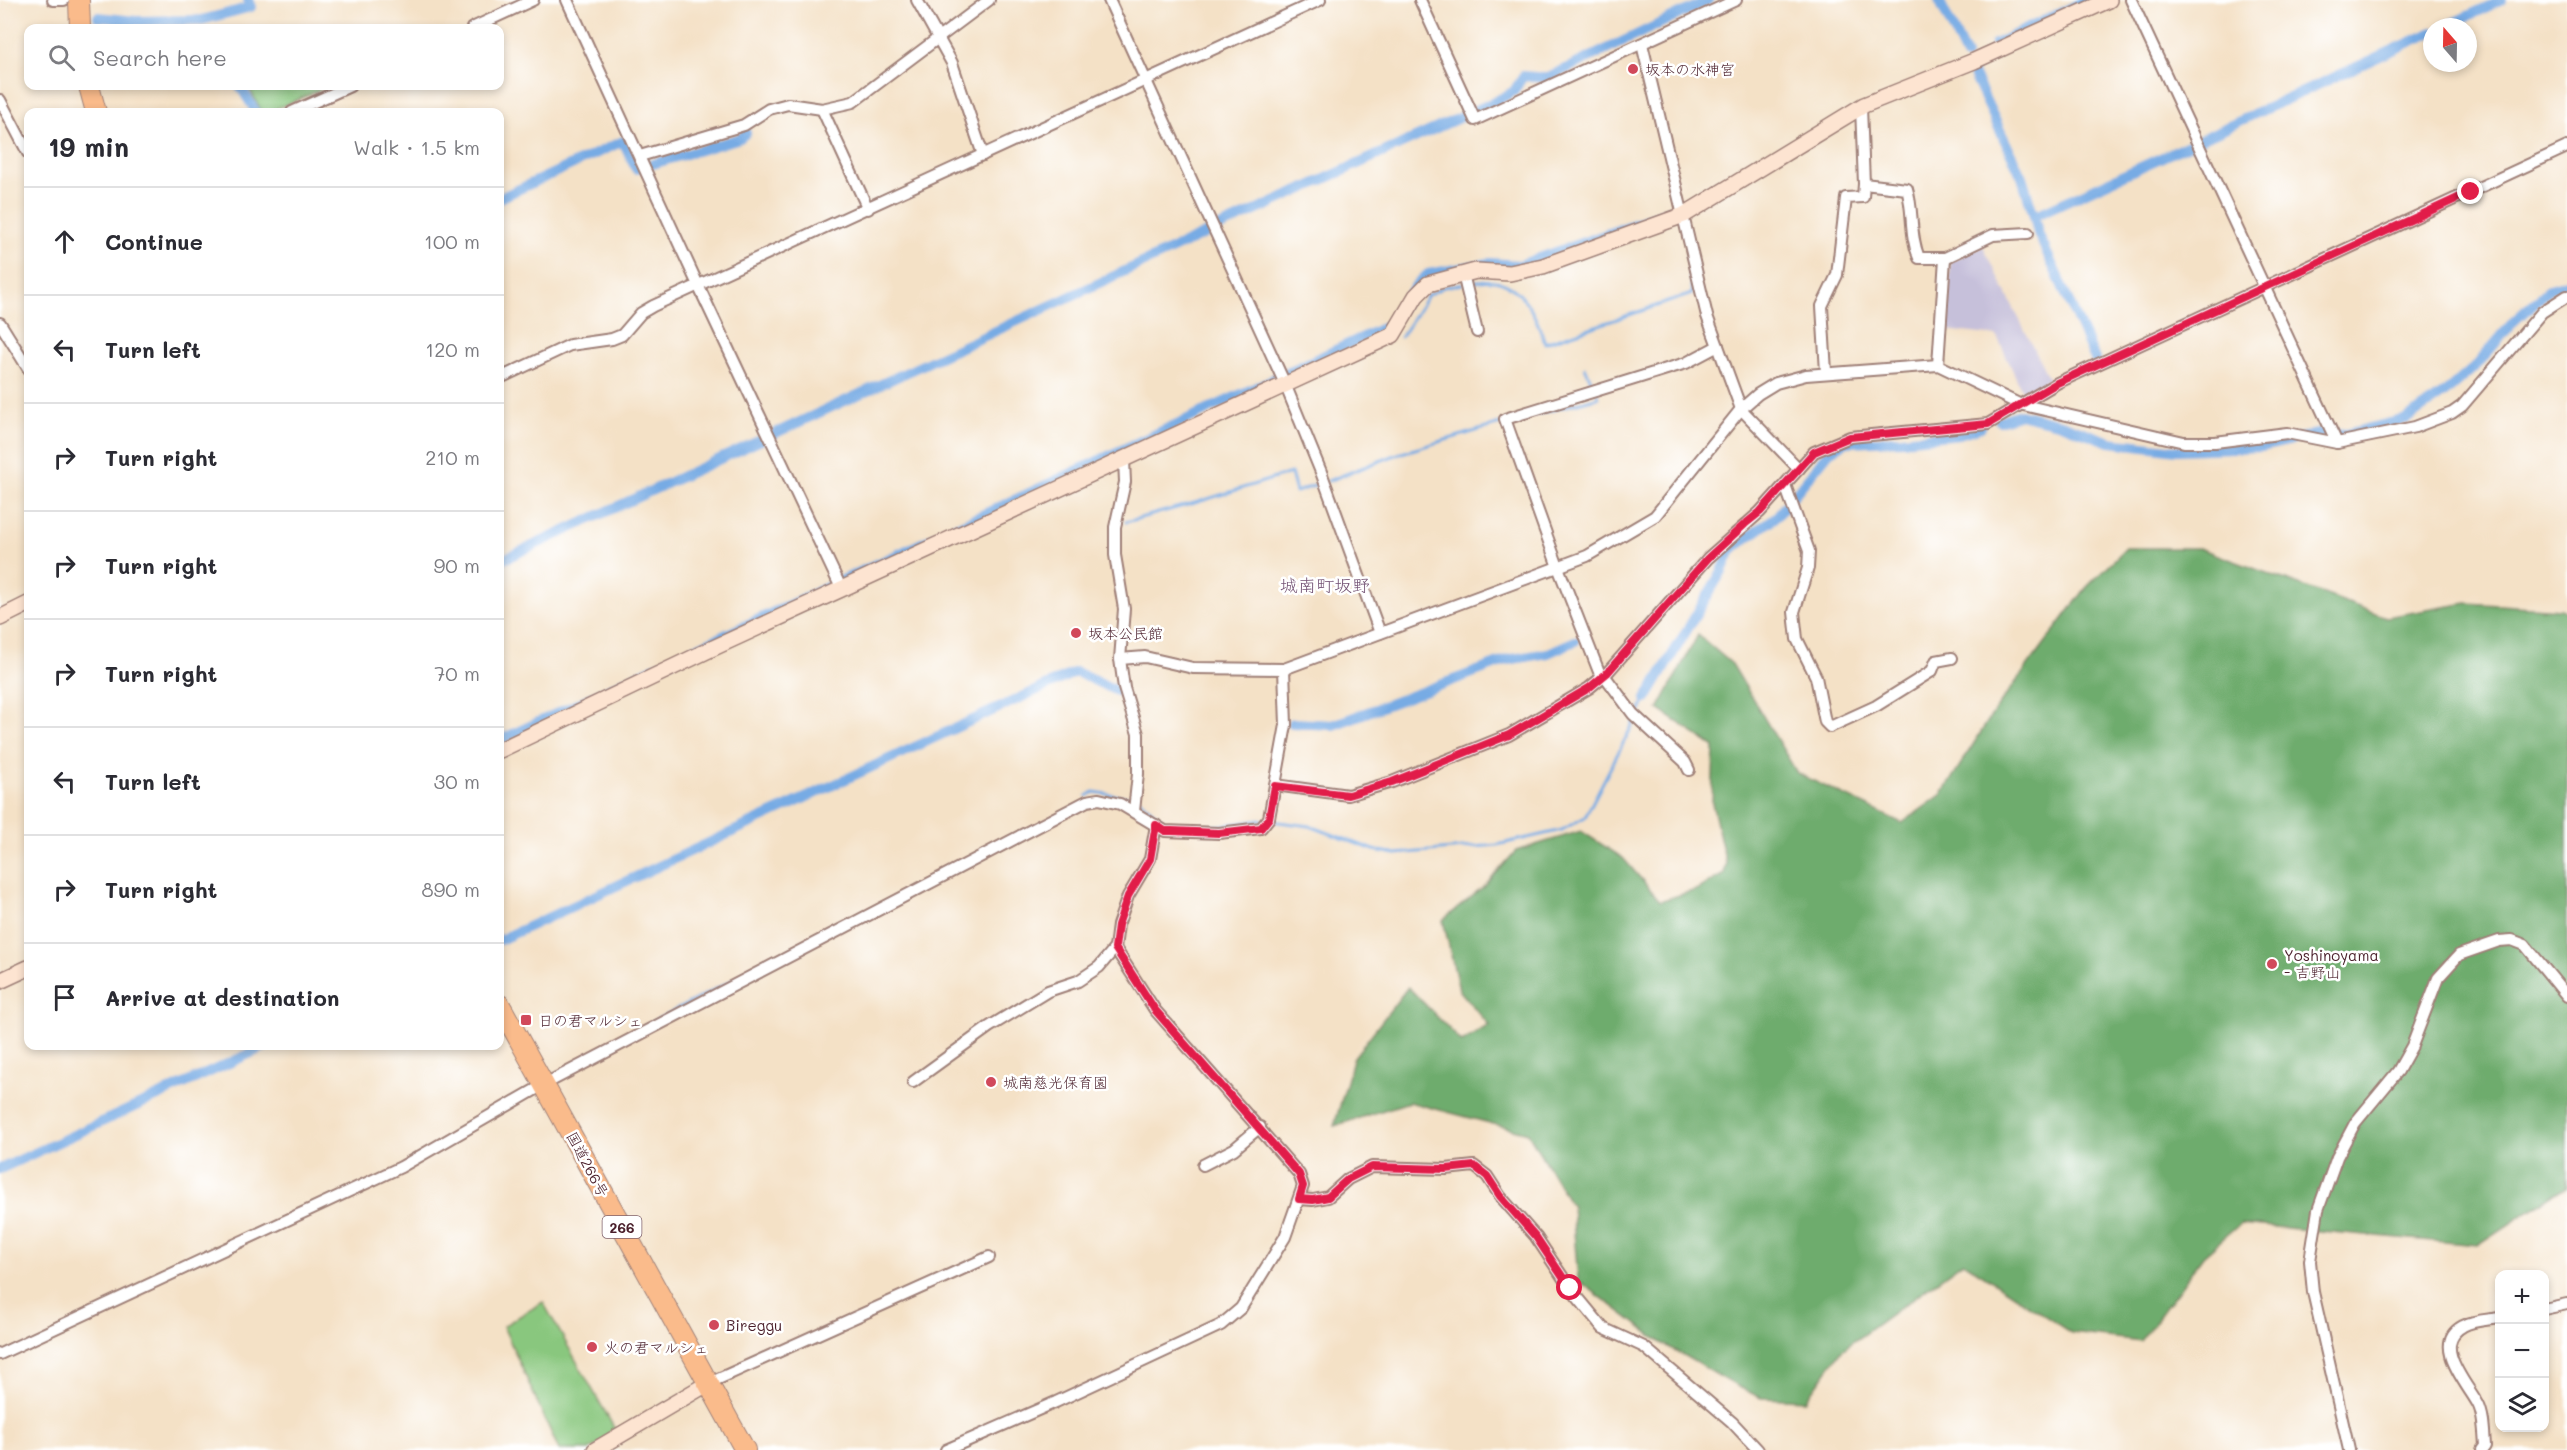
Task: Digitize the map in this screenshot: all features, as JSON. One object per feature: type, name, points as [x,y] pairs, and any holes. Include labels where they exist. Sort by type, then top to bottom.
[{"type":"highway","points":[[76,1],[79,24]]},
{"type":"highway","points":[[90,90],[95,108]]},
{"type":"highway","name":"国道266号","points":[[504,1012],[745,1450]]},
{"type":"street","points":[[53,0],[76,1]]},
{"type":"street","points":[[481,24],[533,0]]},
{"type":"street","points":[[567,0],[842,590]]},
{"type":"street","points":[[916,0],[952,63],[983,155]]},
{"type":"street","points":[[640,156],[744,125],[769,109],[788,104],[822,109],[853,102],[937,36],[988,0]]},
{"type":"street","points":[[1109,0],[1285,384],[1321,472],[1380,633]]},
{"type":"street","points":[[504,376],[570,345],[612,339],[622,335],[641,313],[698,285],[1320,0]]},
{"type":"street","points":[[1420,0],[1475,120],[1736,0]]},
{"type":"street","points":[[504,748],[709,650],[1393,335],[1416,296],[1428,284],[1476,271],[1510,273],[1543,266],[1684,215],[1861,107],[1974,61],[2109,0]]},
{"type":"street","points":[[2131,0],[2337,443]]},
{"type":"street","points":[[1642,44],[1707,316],[1741,409],[1799,469]]},
{"type":"street","points":[[301,108],[341,90]]},
{"type":"street","points":[[0,100],[24,145]]},
{"type":"street","points":[[1826,372],[1822,306],[1837,275],[1846,198],[1863,197],[1861,107]]},
{"type":"street","points":[[822,109],[868,209]]},
{"type":"street","points":[[1275,786],[1348,795],[1392,782],[1509,735],[1589,688],[1643,634],[1708,558],[1760,512],[1821,447],[1850,437],[1988,424],[2057,383],[2567,147]]},
{"type":"street","points":[[1864,184],[1907,189],[1910,197],[1911,234],[1919,258],[1945,258],[1993,235],[2028,233]]},
{"type":"street","points":[[1938,365],[1945,258]]},
{"type":"street","points":[[1463,274],[1477,332]]},
{"type":"street","points":[[1120,659],[1145,657],[1193,668],[1284,669],[1587,556],[1655,516],[1741,409],[1758,394],[1776,383],[1806,375],[1938,365],[2019,404],[2184,442],[2215,442],[2287,433],[2337,443],[2415,427],[2462,406],[2542,312],[2567,296]]},
{"type":"street","points":[[0,323],[24,362]]},
{"type":"street","points":[[1689,770],[1680,758],[1633,714],[1602,676],[1558,567],[1505,419],[1686,363],[1718,346]]},
{"type":"street","points":[[1124,460],[1125,482],[1116,527],[1115,555],[1124,609],[1120,659],[1124,688],[1138,734],[1138,774],[1134,811]]},
{"type":"street","points":[[1785,485],[1809,551],[1808,568],[1794,612],[1797,639],[1816,678],[1825,722],[1830,727],[1876,706],[1932,671],[1936,661],[1952,658]]},
{"type":"street","points":[[0,618],[24,606]]},
{"type":"street","points":[[0,1353],[401,1167],[545,1084],[1087,801],[1099,799],[1120,804],[1165,831],[1219,833],[1261,828],[1269,818],[1286,725],[1284,669]]},
{"type":"street","points":[[913,1082],[989,1027],[1048,991],[1078,981],[1099,967],[1115,948],[1118,925],[1128,896],[1150,859],[1156,825]]},
{"type":"street","points":[[2349,1450],[2313,1292],[2310,1261],[2318,1210],[2337,1157],[2355,1123],[2398,1071],[2412,1046],[2438,978],[2459,955],[2512,940],[2525,945],[2567,996]]},
{"type":"street","points":[[946,1450],[1056,1402],[1221,1325],[1240,1308],[1285,1237],[1299,1199],[1303,1186],[1299,1174],[1155,1010],[1115,948]]},
{"type":"street","points":[[0,981],[24,970]]},
{"type":"street","points":[[1203,1165],[1234,1149],[1260,1127]]},
{"type":"street","points":[[1299,1199],[1313,1200],[1328,1197],[1348,1179],[1372,1167],[1446,1169],[1474,1166],[1487,1176],[1500,1196],[1536,1237],[1570,1288],[1602,1328],[1644,1347],[1732,1422],[1758,1450]]},
{"type":"street","points":[[595,1450],[707,1384],[989,1257]]},
{"type":"street","points":[[2549,1308],[2567,1304]]},
{"type":"street","points":[[2482,1450],[2485,1446],[2480,1406],[2452,1361],[2450,1346],[2452,1335],[2463,1326],[2495,1319]]},
{"type":"shaded area","points":[[1983,246],[2049,379],[2023,393],[1997,336],[1946,330],[1951,261]]},
{"type":"green space","points":[[250,90],[320,90],[278,108],[260,108]]},
{"type":"green space","points":[[2126,548],[2199,548],[2386,617],[2467,603],[2561,609],[2567,612],[2567,1186],[2478,1245],[2240,1224],[2203,1256],[2141,1341],[2071,1333],[1963,1262],[1842,1350],[1806,1400],[1761,1398],[1662,1343],[1578,1280],[1572,1207],[1528,1133],[1409,1102],[1334,1126],[1354,1057],[1408,987],[1462,1042],[1489,1025],[1459,990],[1443,920],[1484,887],[1516,851],[1581,831],[1623,858],[1660,901],[1696,890],[1724,874],[1726,864],[1712,803],[1714,747],[1658,709],[1698,635],[1732,664],[1797,773],[1902,823],[1942,794],[1993,713],[2086,588]]},
{"type":"green space","points":[[543,1302],[617,1433],[589,1450],[559,1450],[503,1326]]},
{"type":"waterway","points":[[98,17],[135,21],[202,20],[251,7],[248,0]]},
{"type":"waterway","points":[[504,559],[1496,101],[1514,91],[1523,76],[1547,78],[1709,0]]},
{"type":"waterway","points":[[1939,0],[1966,56]]},
{"type":"waterway","points":[[1995,44],[2087,0]]},
{"type":"waterway","points":[[2463,18],[2502,0]]},
{"type":"waterway","points":[[2201,139],[2423,36]]},
{"type":"waterway","points":[[1972,71],[2022,177],[2034,216],[2193,143]]},
{"type":"waterway","points":[[242,90],[254,108]]},
{"type":"waterway","points":[[504,196],[623,141],[636,169],[740,138],[746,133]]},
{"type":"waterway","points":[[504,738],[1389,325],[1416,285],[1428,274],[1490,263],[1520,265],[1682,207],[1718,186]]},
{"type":"waterway","points":[[2034,216],[2038,233],[2095,359]]},
{"type":"waterway","points":[[1469,283],[1498,282],[1519,294],[1528,304],[1545,343],[1692,294],[1687,255]]},
{"type":"waterway","points":[[1401,337],[1428,295],[1444,287],[1462,284]]},
{"type":"waterway","points":[[1999,421],[2020,414],[2061,424],[2110,442],[2177,450],[2262,447],[2321,433],[2346,434],[2406,419],[2445,393],[2477,365],[2514,321],[2550,289],[2567,284]]},
{"type":"waterway","points":[[1585,367],[1594,387]]},
{"type":"waterway","points":[[1534,415],[1599,397],[1597,393]]},
{"type":"waterway","points":[[1328,481],[1398,454],[1500,424]]},
{"type":"waterway","points":[[1646,699],[1722,571],[1731,550],[1777,516],[1829,452],[1846,442],[1902,440],[1959,434],[1981,427]]},
{"type":"waterway","points":[[1126,522],[1291,473],[1296,492],[1322,483]]},
{"type":"waterway","points":[[1292,723],[1333,725],[1507,660],[1548,653],[1575,641]]},
{"type":"waterway","points":[[504,938],[1076,672],[1117,691]]},
{"type":"waterway","points":[[1272,821],[1310,826],[1374,850],[1396,854],[1497,845],[1562,830],[1585,817],[1646,699]]},
{"type":"waterway","points":[[1087,796],[1094,792],[1133,798]]},
{"type":"waterway","points":[[1139,799],[1170,827]]},
{"type":"waterway","points":[[1179,826],[1217,826],[1262,820]]},
{"type":"waterway","points":[[578,1061],[839,925]]},
{"type":"waterway","points":[[0,1169],[257,1050]]},
{"type":"place","name":"坂本の水神宮","points":[[1633,69]]},
{"type":"place","name":"坂本公民館","points":[[1076,633]]},
{"type":"place","name":"Yoshinoyama - 吉野山","points":[[2272,964]]},
{"type":"place","name":"日の君マルシェ","points":[[526,1020]]},
{"type":"place","name":"城南慈光保育園","points":[[991,1082]]},
{"type":"place","name":"Bireggu","points":[[714,1325]]},
{"type":"place","name":"火の君マルシェ","points":[[592,1347]]},
{"type":"district","name":"城南町坂野","points":[[1325,585]]},
{"type":"route","points":[[1570,1288],[1536,1237],[1500,1196],[1487,1176],[1474,1166],[1446,1169],[1372,1167],[1348,1179],[1328,1197],[1313,1200],[1299,1199],[1303,1186],[1299,1174],[1155,1010],[1115,948],[1118,925],[1128,896],[1150,859],[1156,825],[1165,831],[1219,833],[1261,828],[1265,826],[1269,818],[1275,786],[1348,795],[1392,782],[1509,735],[1589,688],[1607,673],[1708,558],[1760,512],[1821,447],[1850,437],[1988,424],[2057,383],[2471,192]]}]
